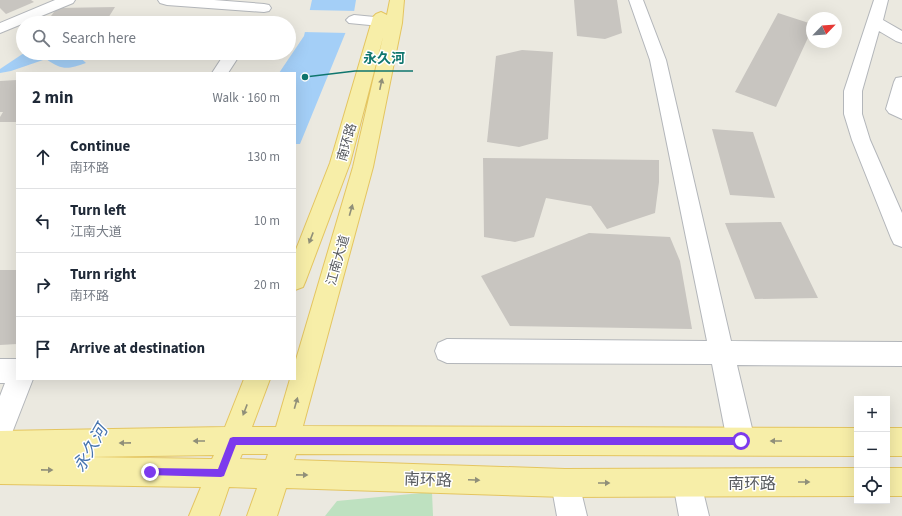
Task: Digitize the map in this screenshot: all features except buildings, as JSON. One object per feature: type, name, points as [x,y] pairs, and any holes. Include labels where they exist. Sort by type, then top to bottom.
[{"type":"main road","name":"南环路","points":[[296,277],[340,163],[385,0]]},
{"type":"main road","name":"江南大道","points":[[262,516],[286,440],[363,167],[394,23],[397,0]]},
{"type":"main road","points":[[204,516],[257,380]]},
{"type":"main road","points":[[4,451],[164,442],[286,440],[854,442]]},
{"type":"main road","points":[[890,442],[902,442]]},
{"type":"main road","name":"南环路","points":[[4,451],[150,472],[276,474],[565,483],[854,482]]},
{"type":"main road","points":[[890,482],[902,482]]},
{"type":"street","points":[[29,16],[68,0]]},
{"type":"street","points":[[165,0],[167,2],[258,4],[255,16]]},
{"type":"street","points":[[636,0],[658,60],[741,441]]},
{"type":"street","points":[[881,0],[853,91],[853,114],[861,140],[902,238]]},
{"type":"street","points":[[354,20],[380,21]]},
{"type":"street","points":[[0,28],[16,21]]},
{"type":"street","points":[[874,21],[902,38]]},
{"type":"street","points":[[221,72],[228,60]]},
{"type":"street","points":[[902,82],[895,109],[902,113]]},
{"type":"street","points":[[447,351],[902,354]]},
{"type":"street","points":[[0,371],[16,371]]},
{"type":"street","points":[[4,451],[20,380]]},
{"type":"street","points":[[565,483],[572,516]]},
{"type":"street","points":[[687,483],[694,516]]},
{"type":"green space","points":[[432,492],[433,516],[325,516],[337,501]]},
{"type":"water","points":[[312,0],[356,0],[354,12],[300,144],[296,144],[296,72],[280,72],[288,60],[296,60],[296,48],[304,36]]},
{"type":"water","points":[[16,58],[16,60],[43,60],[11,71],[0,73],[0,69]]},
{"type":"water","points":[[48,60],[82,60],[86,63],[70,68],[57,66]]},
{"type":"pier","points":[[308,10],[357,11],[348,33],[303,32]]},
{"type":"pier","points":[[168,394],[95,516],[3,516],[81,395]]},
{"type":"place","name":"永久河","points":[[305,77]]},
{"type":"route","points":[[150,472],[221,473],[233,441],[741,441]]}]
